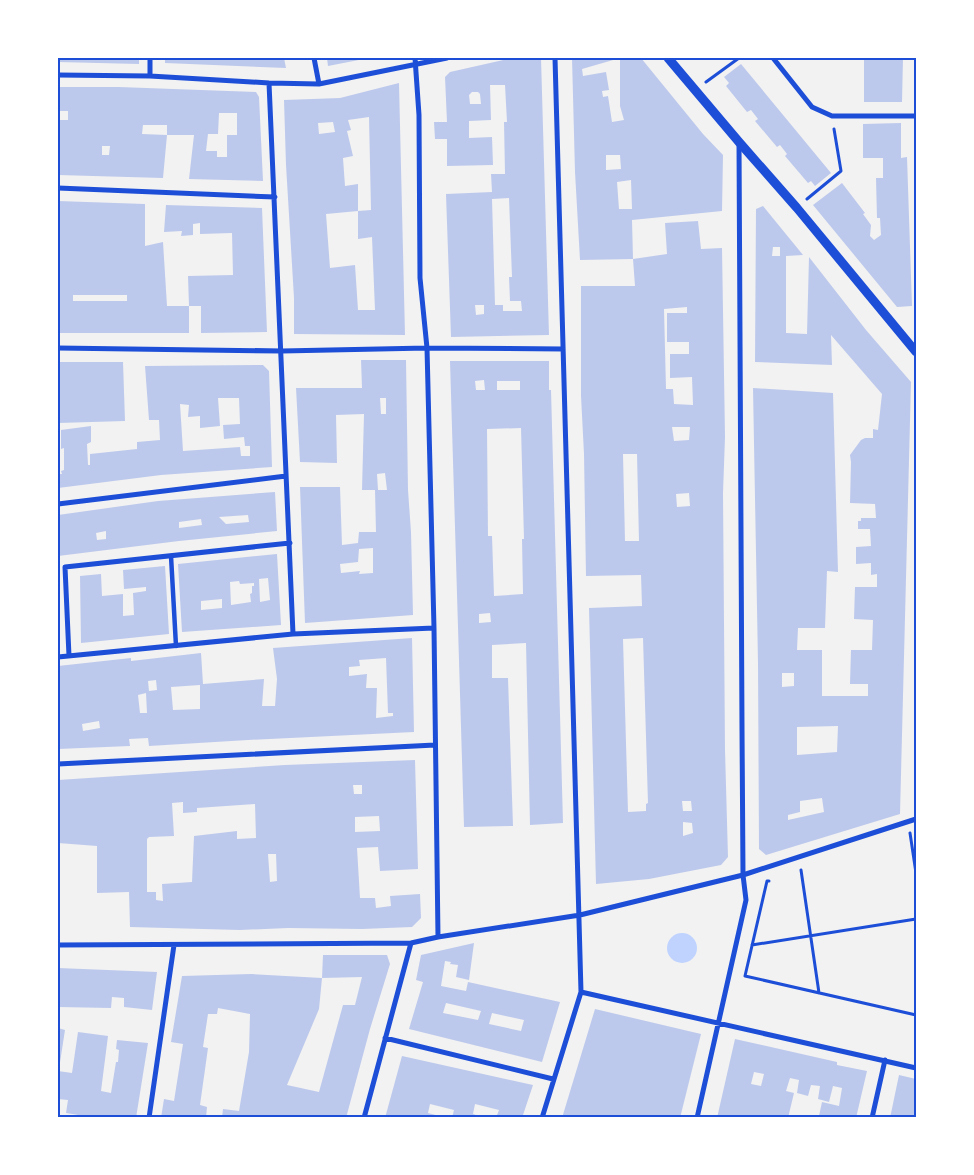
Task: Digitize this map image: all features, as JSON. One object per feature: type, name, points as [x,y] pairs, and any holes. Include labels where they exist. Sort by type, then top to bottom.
[{"type":"street","points":[[150,58],[150,76]]},
{"type":"street","points":[[314,58],[319,84]]},
{"type":"street","points":[[415,58],[419,115],[420,278],[427,348],[434,628],[438,937]]},
{"type":"street","points":[[58,75],[150,76],[319,84],[447,58]]},
{"type":"street","points":[[542,1118],[581,992],[555,58]]},
{"type":"street","points":[[668,58],[798,208],[916,352]]},
{"type":"street","points":[[773,58],[812,107],[832,116],[916,116]]},
{"type":"street","points":[[269,83],[293,634]]},
{"type":"street","points":[[697,1118],[746,900],[743,875],[739,142]]},
{"type":"street","points":[[58,188],[275,197]]},
{"type":"street","points":[[58,348],[282,351],[427,348],[563,349]]},
{"type":"street","points":[[58,504],[286,476]]},
{"type":"street","points":[[69,656],[65,567],[290,543]]},
{"type":"street","points":[[171,556],[176,646]]},
{"type":"street","points":[[58,657],[293,634],[434,628]]},
{"type":"street","points":[[58,764],[435,745]]},
{"type":"street","points":[[58,945],[411,943],[438,937],[580,915],[743,875],[916,819]]},
{"type":"street","points":[[364,1118],[411,943]]},
{"type":"street","points":[[149,1118],[174,945]]},
{"type":"street","points":[[581,992],[916,1068]]},
{"type":"street","points":[[385,1038],[553,1079]]},
{"type":"street","points":[[872,1118],[885,1060]]},
{"type":"path","points":[[695,90],[739,58]]},
{"type":"path","points":[[798,208],[841,171],[832,116]]},
{"type":"path","points":[[901,836],[916,831]]},
{"type":"path","points":[[910,833],[916,873]]},
{"type":"path","points":[[793,873],[810,867]]},
{"type":"path","points":[[801,870],[819,993]]},
{"type":"path","points":[[776,879],[767,881],[745,976],[916,1015]]},
{"type":"path","points":[[736,948],[916,919]]},
{"type":"water","points":[[682,933],[693,937],[697,948],[693,959],[682,963],[671,959],[667,948],[671,937]]},
{"type":"building","points":[[58,58],[139,58],[139,64],[58,62]]},
{"type":"building","points":[[165,58],[284,58],[286,68],[165,63]]},
{"type":"building","points":[[327,58],[369,58],[328,66]]},
{"type":"building","points":[[512,58],[541,58],[549,335],[451,337],[446,194],[492,192],[491,174],[505,174],[504,122],[507,122],[505,85],[490,85],[491,120],[469,121],[469,138],[492,137],[493,165],[447,166],[447,139],[435,139],[434,122],[447,122],[445,77],[450,72]],"holes":[[[472,92],[480,94],[481,104],[470,104],[469,95]],[[509,198],[512,277],[509,277],[510,301],[521,301],[522,311],[503,311],[503,305],[495,305],[492,199]],[[475,305],[484,305],[484,314],[476,315]]]},
{"type":"building","points":[[572,58],[620,58],[641,58],[703,134],[723,155],[722,211],[632,220],[633,259],[580,260],[575,172]],"holes":[[[620,58],[620,106],[624,120],[612,122],[608,96],[603,97],[602,91],[609,90],[606,72],[583,76],[582,69]],[[606,155],[620,155],[621,169],[606,170]],[[631,180],[632,209],[619,209],[617,182]]]},
{"type":"building","points":[[864,58],[903,58],[902,102],[864,102]]},
{"type":"building","points":[[741,64],[831,173],[815,186],[811,181],[808,183],[785,156],[787,154],[780,145],[777,147],[755,121],[758,119],[751,110],[747,112],[726,86],[729,83],[724,77]]},
{"type":"building","points":[[399,83],[405,335],[294,334],[294,298],[284,100],[340,98]],"holes":[[[369,117],[371,210],[358,211],[358,184],[345,186],[343,158],[353,156],[347,131],[351,130],[348,120]],[[333,122],[335,132],[319,134],[318,123]],[[358,211],[358,239],[372,237],[375,310],[358,310],[355,265],[330,268],[326,214]]]},
{"type":"building","points":[[58,87],[119,87],[256,92],[259,97],[263,181],[189,179],[194,135],[167,135],[163,178],[58,175],[58,120],[68,120],[68,111],[58,111]],"holes":[[[219,113],[237,113],[237,135],[227,135],[227,157],[217,157],[217,151],[206,151],[208,134],[218,134]],[[143,125],[167,125],[167,135],[142,134]],[[102,146],[110,146],[109,155],[102,155]]]},
{"type":"building","points":[[901,123],[901,158],[907,157],[912,306],[897,307],[813,205],[842,183],[865,213],[863,214],[871,225],[870,236],[874,240],[881,235],[880,218],[877,218],[876,178],[883,178],[883,158],[863,158],[863,124]]},
{"type":"building","points":[[58,201],[145,204],[145,246],[163,242],[167,306],[189,306],[189,333],[58,333]],"holes":[[[73,295],[127,295],[127,301],[73,301]]]},
{"type":"building","points":[[166,205],[262,208],[267,332],[201,333],[201,306],[189,306],[188,276],[233,275],[232,233],[200,234],[200,223],[193,224],[193,235],[181,236],[182,231],[164,232]]},
{"type":"building","points":[[763,206],[803,255],[786,256],[786,333],[807,334],[809,257],[866,330],[911,382],[900,814],[766,855],[759,849],[753,388],[833,393],[838,572],[827,571],[825,628],[798,628],[797,650],[822,650],[822,696],[868,696],[868,684],[850,684],[851,650],[872,650],[873,620],[854,619],[855,587],[877,587],[877,574],[871,575],[871,563],[856,564],[856,547],[871,546],[870,529],[858,529],[858,521],[861,521],[861,518],[876,518],[875,504],[850,503],[850,455],[861,440],[873,438],[873,429],[878,430],[882,394],[831,335],[832,365],[755,362],[756,209]],"holes":[[[773,247],[780,247],[780,256],[772,256]],[[782,673],[794,673],[794,686],[782,687]],[[838,726],[837,752],[797,755],[797,727]],[[822,798],[824,812],[788,820],[788,815],[800,812],[800,801]]]},
{"type":"building","points":[[698,221],[701,249],[722,248],[725,437],[723,493],[725,750],[728,857],[721,865],[649,879],[596,884],[589,608],[642,606],[641,575],[586,576],[581,396],[581,286],[635,286],[633,259],[667,254],[665,223]],"holes":[[[687,307],[687,313],[667,313],[667,342],[689,342],[689,354],[670,354],[670,378],[692,377],[693,405],[674,404],[673,389],[666,389],[664,309]],[[672,427],[690,427],[689,440],[674,441]],[[623,454],[637,454],[639,541],[625,541]],[[689,493],[690,506],[677,507],[676,494]],[[643,638],[648,803],[646,804],[646,811],[628,812],[623,639]],[[682,801],[691,801],[692,811],[683,811]],[[683,822],[692,823],[693,833],[683,836]]]},
{"type":"building","points":[[361,360],[406,360],[408,490],[413,615],[305,623],[300,487],[340,487],[342,545],[358,543],[359,532],[376,532],[375,490],[362,490],[364,414],[336,415],[337,463],[300,462],[296,388],[362,388]],"holes":[[[380,398],[386,398],[386,414],[381,414]],[[385,473],[387,490],[378,490],[377,474]],[[373,548],[373,573],[359,574],[360,571],[341,573],[340,564],[358,562],[359,549]]]},
{"type":"building","points":[[450,361],[549,361],[563,823],[530,825],[526,643],[492,645],[492,678],[508,678],[513,826],[464,827]],"holes":[[[484,380],[485,390],[476,390],[475,381]],[[497,381],[520,381],[520,390],[497,390]],[[521,428],[524,539],[522,539],[523,594],[494,596],[492,536],[488,536],[487,429]],[[490,613],[491,622],[479,623],[479,614]]]},
{"type":"building","points":[[58,362],[123,362],[125,421],[58,423]]},
{"type":"building","points":[[263,365],[269,371],[272,467],[161,475],[58,488],[58,474],[62,474],[61,471],[64,470],[64,448],[61,449],[61,430],[91,426],[91,442],[87,444],[88,465],[90,465],[90,454],[137,449],[137,442],[160,440],[159,420],[149,420],[145,366]],"holes":[[[218,398],[239,398],[240,424],[223,425],[224,439],[244,437],[245,446],[250,446],[250,456],[241,456],[240,447],[183,451],[180,404],[189,405],[188,417],[200,416],[200,428],[220,426]]]},
{"type":"building","points":[[275,492],[277,531],[58,556],[58,515],[158,501]],"holes":[[[248,515],[249,522],[226,524],[219,517]],[[201,519],[202,525],[179,528],[179,522]],[[106,531],[106,539],[97,540],[96,533]]]},
{"type":"building","points":[[277,554],[281,625],[182,632],[178,564]],"holes":[[[268,578],[270,600],[260,602],[259,579]],[[239,581],[240,584],[254,583],[252,593],[250,594],[251,602],[231,605],[230,582]],[[222,599],[222,608],[201,610],[201,601]]]},
{"type":"building","points":[[165,566],[169,634],[81,643],[80,576],[101,574],[102,596],[123,594],[123,616],[134,615],[133,593],[146,591],[146,587],[124,589],[123,570]]},
{"type":"building","points":[[412,638],[414,732],[149,746],[148,738],[129,739],[130,746],[58,749],[58,666],[131,658],[131,661],[201,653],[203,684],[264,679],[262,706],[275,706],[277,679],[273,648]],"holes":[[[386,658],[388,713],[393,713],[393,716],[376,718],[377,688],[366,688],[367,674],[349,676],[349,667],[360,666],[359,660]],[[156,680],[157,690],[149,691],[148,681]],[[200,685],[200,709],[173,710],[171,687]],[[146,693],[147,713],[140,713],[138,695]],[[99,721],[100,728],[83,731],[82,724]]]},
{"type":"building","points":[[415,760],[418,869],[380,871],[378,847],[357,848],[360,898],[375,898],[376,908],[391,906],[390,896],[420,894],[421,918],[412,927],[240,930],[130,927],[129,892],[97,893],[97,846],[58,843],[58,780],[285,765]],"holes":[[[353,785],[362,785],[362,794],[354,794]],[[183,802],[183,813],[197,812],[197,808],[255,804],[256,838],[237,839],[237,831],[194,836],[192,882],[162,884],[163,901],[156,900],[156,892],[147,892],[147,839],[149,837],[174,836],[172,803]],[[379,816],[380,831],[355,832],[355,817]],[[268,854],[276,854],[277,881],[270,882]]]},
{"type":"building","points":[[474,943],[469,980],[456,977],[458,965],[445,961],[441,986],[466,991],[468,982],[560,1002],[542,1062],[409,1029],[423,982],[416,980],[421,955]],"holes":[[[446,1003],[481,1011],[478,1020],[443,1013]],[[492,1013],[524,1020],[521,1031],[489,1024]]]},
{"type":"building","points":[[323,955],[387,955],[390,964],[346,1118],[222,1118],[223,1109],[239,1111],[249,1052],[250,1014],[218,1008],[217,1014],[208,1014],[203,1047],[208,1048],[200,1105],[207,1107],[206,1118],[161,1118],[164,1099],[174,1101],[183,1044],[171,1042],[182,976],[251,974],[322,978]],"holes":[[[362,977],[355,1005],[343,1005],[319,1092],[287,1085],[319,1009],[322,978]]]},
{"type":"building","points":[[58,968],[157,972],[152,1010],[124,1007],[124,998],[112,997],[111,1008],[58,1007]]},
{"type":"building","points":[[595,1009],[701,1034],[680,1118],[562,1118]]},
{"type":"building","points":[[58,1028],[65,1030],[59,1069],[58,1069]]},
{"type":"building","points":[[78,1032],[108,1036],[101,1091],[111,1093],[116,1062],[118,1062],[119,1050],[116,1049],[117,1040],[148,1043],[136,1118],[97,1118],[66,1113],[68,1100],[58,1099],[58,1071],[72,1073]]},
{"type":"building","points":[[735,1039],[837,1062],[837,1065],[867,1071],[856,1118],[819,1116],[822,1102],[839,1106],[842,1088],[833,1086],[829,1102],[818,1099],[820,1086],[811,1085],[808,1096],[797,1093],[799,1080],[790,1078],[786,1091],[794,1093],[788,1118],[717,1118]],"holes":[[[754,1072],[764,1074],[761,1086],[751,1084]]]},
{"type":"building","points":[[402,1056],[533,1085],[522,1118],[496,1118],[499,1110],[475,1104],[473,1114],[485,1118],[452,1118],[454,1110],[430,1104],[428,1113],[447,1118],[385,1118]]},
{"type":"building","points":[[899,1075],[916,1079],[916,1118],[890,1118]]}]
